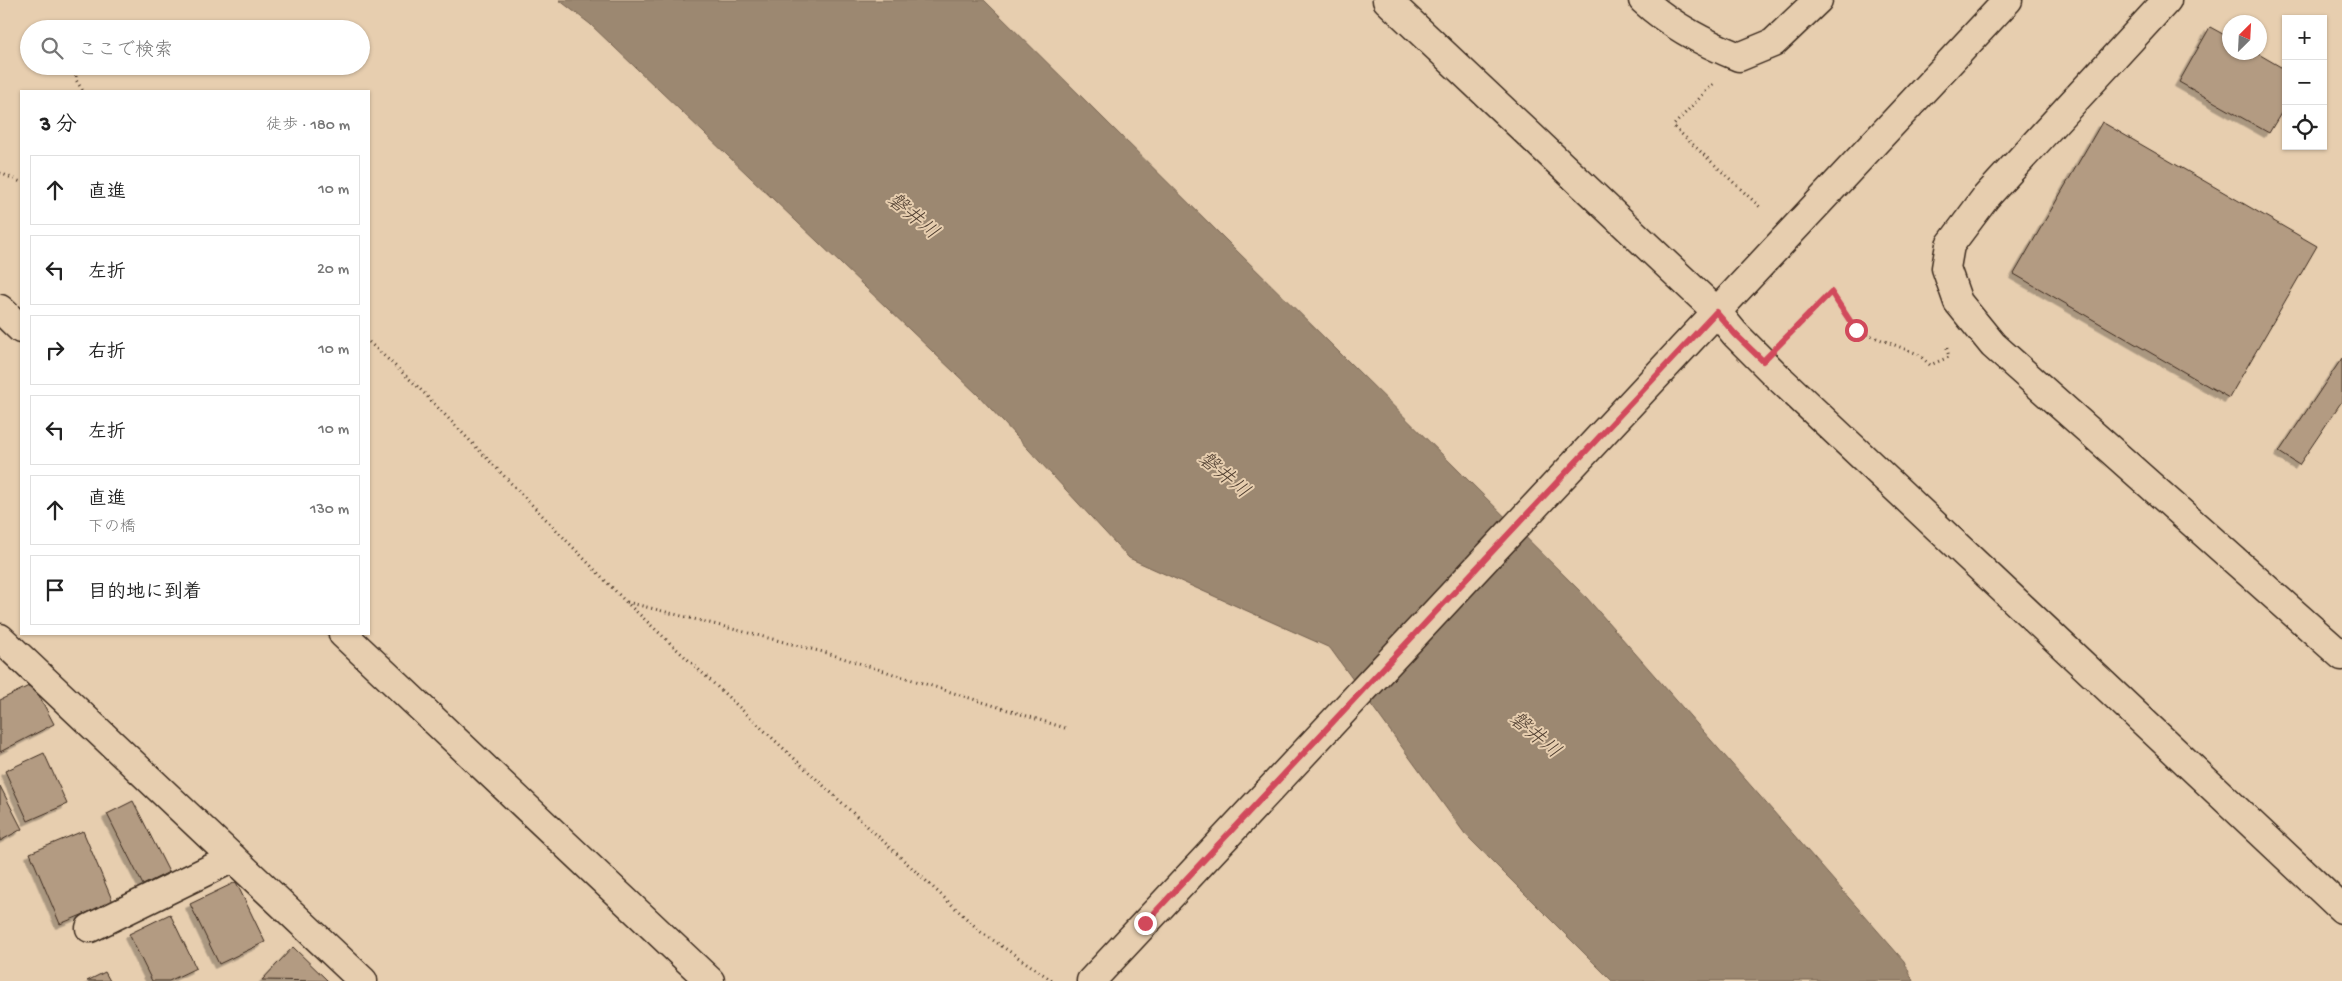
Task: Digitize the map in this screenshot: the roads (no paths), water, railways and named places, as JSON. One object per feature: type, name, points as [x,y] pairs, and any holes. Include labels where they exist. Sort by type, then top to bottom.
[{"type":"street","points":[[1387,0],[1716,312],[1735,334],[1763,361],[2342,909]]},
{"type":"street","points":[[1643,0],[1654,10],[1703,43],[1739,57],[1773,43],[1818,0]]},
{"type":"street","points":[[1091,981],[1686,342],[2008,0]]},
{"type":"street","points":[[2167,0],[1986,197],[1950,245],[1946,268],[1958,302],[1993,345],[2342,656]]},
{"type":"street","points":[[0,309],[20,328]]},
{"type":"street","points":[[344,635],[710,981]]},
{"type":"street","points":[[0,638],[363,981]]},
{"type":"street","points":[[90,928],[233,858]]},
{"type":"water","name":"磐井川","points":[[559,0],[984,0],[1586,597],[1904,961],[1913,981],[1612,981],[1465,834],[1330,648],[1129,558],[978,395],[590,24]]}]
